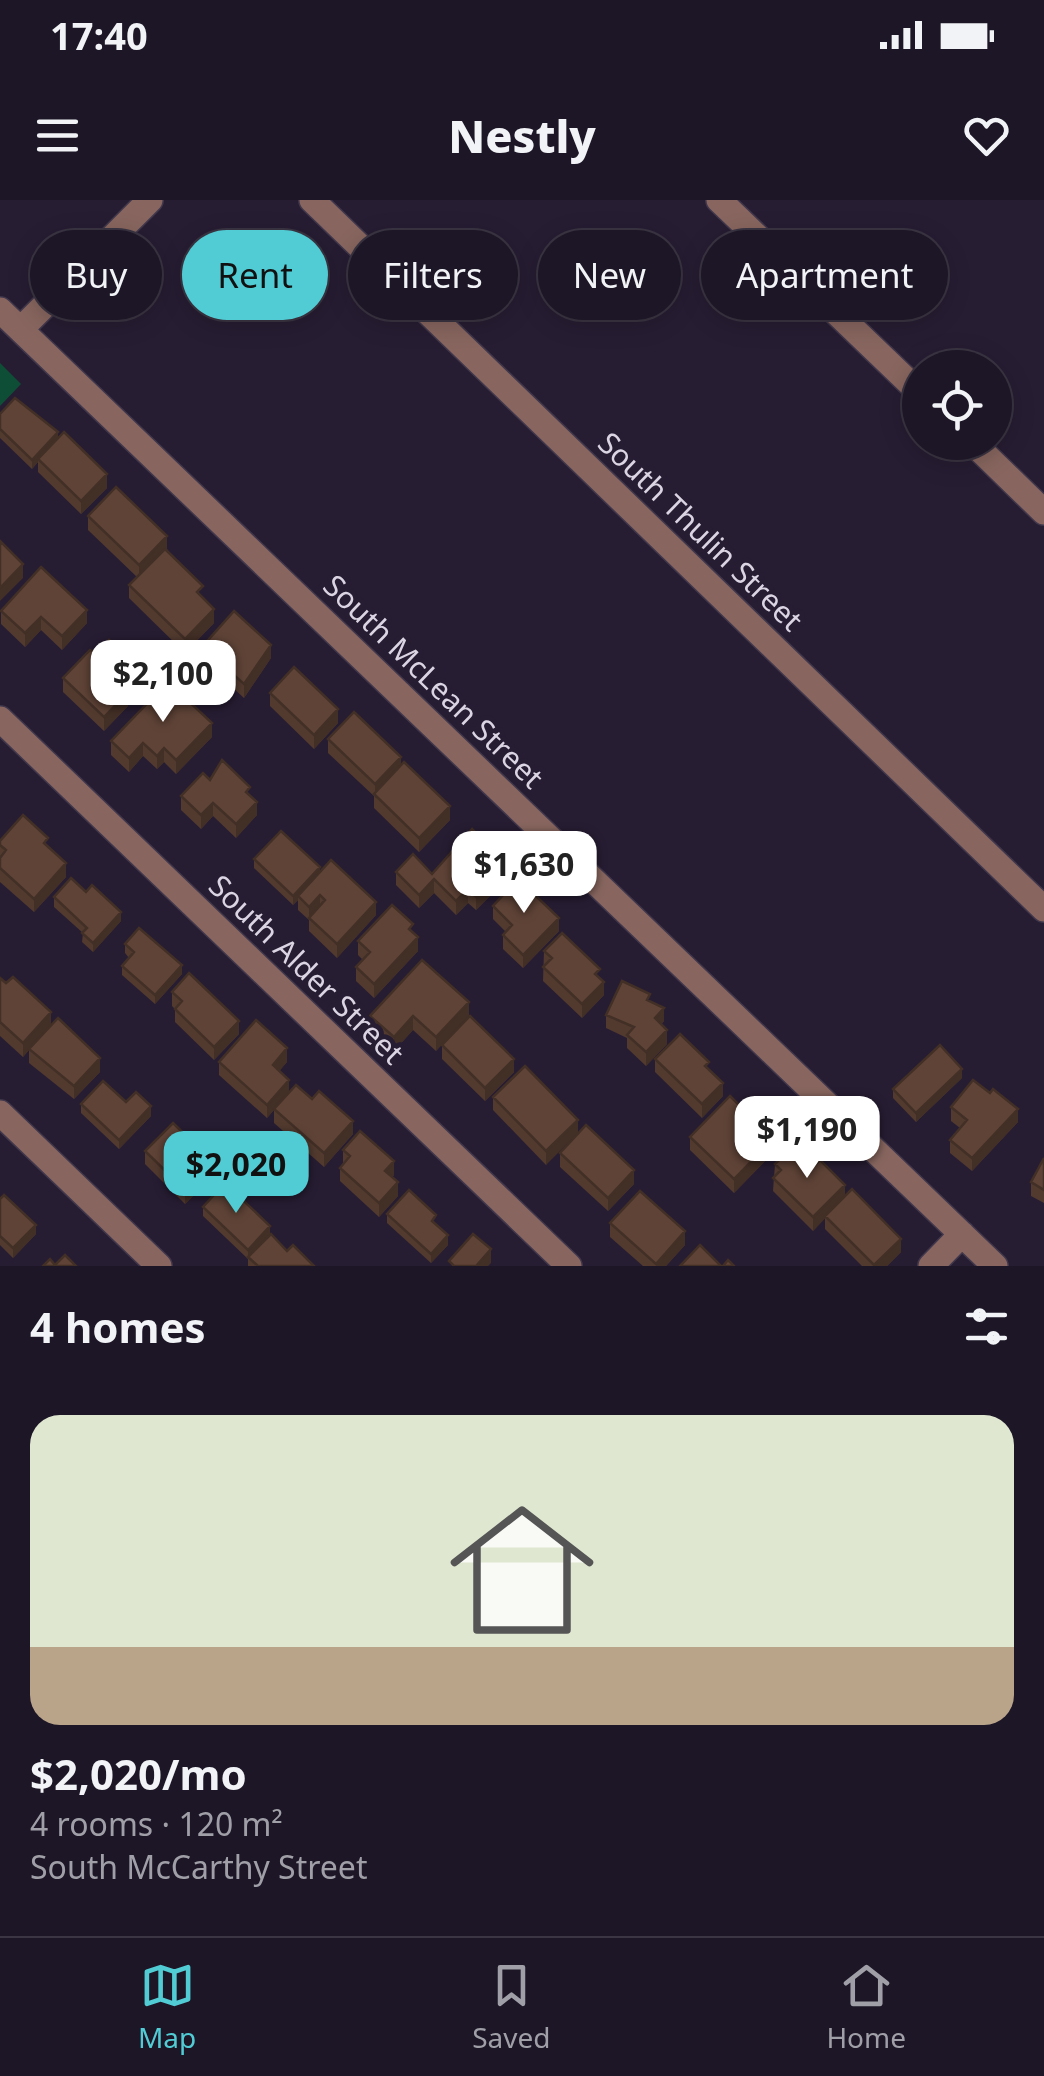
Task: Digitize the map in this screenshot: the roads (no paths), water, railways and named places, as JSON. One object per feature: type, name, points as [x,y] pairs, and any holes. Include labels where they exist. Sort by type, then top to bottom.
[{"type":"street","points":[[21,330],[150,200]]},
{"type":"street","name":"South Thulin Street","points":[[312,200],[1044,909]]},
{"type":"street","points":[[719,200],[902,376]]},
{"type":"street","name":"South McLean Street","points":[[0,310],[995,1266]]},
{"type":"street","points":[[991,460],[1044,512]]},
{"type":"street","name":"South Alder Street","points":[[0,719],[569,1266]]},
{"type":"street","points":[[0,1113],[159,1266]]},
{"type":"street","points":[[931,1266],[962,1234]]}]
